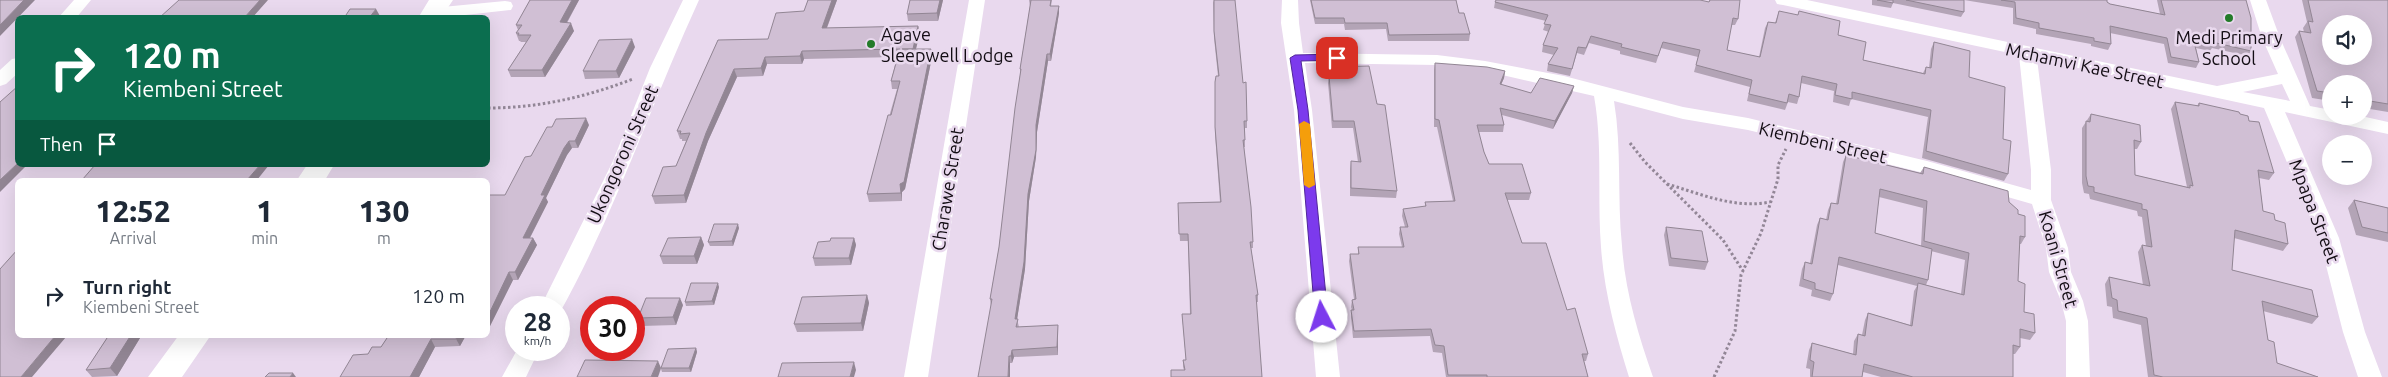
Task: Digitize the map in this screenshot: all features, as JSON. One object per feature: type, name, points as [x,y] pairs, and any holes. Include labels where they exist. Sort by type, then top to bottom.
[{"type":"street","points":[[69,15],[83,0]]},
{"type":"street","name":"Ukongoroni Street","points":[[557,296],[623,161],[659,68],[691,0]]},
{"type":"street","name":"Charawe Street","points":[[916,377],[977,0]]},
{"type":"street","points":[[1290,0],[1290,23],[1303,110],[1328,377]]},
{"type":"street","name":"Mchamvi Kae Street","points":[[1783,0],[1854,7],[2027,52],[2388,128]]},
{"type":"street","points":[[2258,0],[2271,38],[2303,110]]},
{"type":"street","points":[[434,10],[508,3]]},
{"type":"street","points":[[490,20],[508,3]]},
{"type":"street","name":"Koani Street","points":[[2027,52],[2040,161],[2041,200],[2057,248],[2060,272],[2072,301],[2077,321],[2078,377]]},
{"type":"street","name":"Kiembeni Street","points":[[1295,58],[1437,60],[1485,66],[1564,82],[1683,113],[1748,124],[1927,167],[2041,200]]},
{"type":"street","points":[[0,80],[15,66]]},
{"type":"street","points":[[2213,92],[2288,77]]},
{"type":"street","points":[[1603,93],[1608,114],[1612,180],[1611,246],[1618,294],[1631,348],[1641,377]]},
{"type":"street","name":"Mpapa Street","points":[[2272,104],[2285,130],[2303,181],[2329,238],[2354,332],[2370,377]]},
{"type":"street","points":[[312,178],[321,167]]},
{"type":"street","points":[[164,377],[194,338]]},
{"type":"street","points":[[514,377],[522,361]]},
{"type":"path","points":[[490,108],[512,109],[569,98],[630,81],[659,68]]},
{"type":"path","points":[[1608,114],[1645,162],[1723,240],[1743,271]]},
{"type":"path","points":[[1714,377],[1735,331],[1743,271],[1761,233],[1778,179],[1780,157],[1785,150],[1809,139]]},
{"type":"path","points":[[1666,184],[1719,200],[1742,204],[1761,205],[1771,202]]},
{"type":"building","points":[[0,0],[24,0],[0,25]]},
{"type":"building","points":[[179,0],[260,0],[247,15],[162,15]]},
{"type":"building","points":[[530,0],[572,0],[560,22],[571,23],[542,70],[508,70],[531,35],[518,35],[519,33],[516,33],[522,25],[516,25]]},
{"type":"building","points":[[808,0],[832,0],[822,28],[918,26],[913,49],[931,49],[904,182],[900,184],[901,193],[867,194],[888,115],[891,115],[900,81],[891,81],[900,49],[802,51],[800,56],[765,57],[761,68],[734,69],[706,133],[684,195],[652,196],[663,167],[676,166],[690,133],[680,134],[681,131],[677,131],[718,40],[768,39],[776,13],[804,11]]},
{"type":"building","points":[[910,0],[940,0],[937,13],[907,14]]},
{"type":"building","points":[[1031,0],[1051,0],[1050,6],[1059,6],[1050,54],[1047,54],[1036,125],[1036,150],[1028,194],[1024,262],[1015,319],[1018,319],[1016,327],[1058,325],[1057,347],[1012,350],[1011,356],[1009,356],[1008,377],[978,377],[992,299],[990,299],[999,247],[1020,69]]},
{"type":"building","points":[[1214,0],[1235,0],[1243,83],[1246,82],[1247,121],[1244,121],[1245,140],[1243,140],[1251,207],[1253,242],[1250,242],[1258,295],[1256,295],[1262,377],[1171,377],[1171,370],[1185,370],[1183,360],[1186,360],[1182,314],[1191,314],[1188,234],[1179,234],[1178,203],[1221,202],[1215,127],[1215,82],[1216,76],[1219,76],[1214,31]]},
{"type":"building","points":[[1311,0],[1456,0],[1459,13],[1464,13],[1470,34],[1389,35],[1387,23],[1345,23],[1344,18],[1315,18]]},
{"type":"building","points":[[1496,0],[1700,0],[1709,2],[1710,0],[1740,0],[1738,19],[1733,18],[1727,50],[1760,57],[1768,22],[1776,23],[1779,11],[1798,15],[1799,11],[1840,21],[1838,35],[1866,42],[1863,60],[1925,74],[1926,67],[1931,68],[1934,42],[1970,51],[1969,77],[2005,87],[2003,139],[2011,141],[2008,174],[1926,151],[1931,110],[1852,92],[1852,99],[1835,95],[1837,84],[1802,76],[1799,97],[1789,94],[1787,103],[1749,94],[1752,80],[1696,65],[1700,50],[1663,42],[1658,56],[1621,47],[1622,44],[1591,36],[1586,48],[1578,47],[1572,69],[1548,64],[1558,48],[1543,45],[1551,25],[1544,24],[1548,15],[1495,2]]},
{"type":"building","points":[[1877,0],[1893,0],[1893,3]]},
{"type":"building","points":[[1906,0],[1964,0],[1964,12]]},
{"type":"building","points":[[2001,0],[2107,0],[2110,4],[2165,15],[2161,0],[2246,0],[2251,18],[2251,51],[2212,42],[2213,46],[2194,42],[2199,62],[2171,57],[2167,38],[2110,26],[2111,44],[2094,41],[2094,38],[2039,28],[2039,23],[2016,18],[2015,2]]},
{"type":"building","points":[[2308,0],[2388,0],[2388,104],[2372,101],[2372,75],[2322,75],[2322,92],[2317,91],[2299,31],[2311,33],[2308,21],[2313,22]]},
{"type":"building","points":[[350,9],[376,9],[371,15],[346,15]]},
{"type":"building","points":[[632,39],[616,71],[583,71],[599,40]]},
{"type":"building","points":[[1435,63],[1487,67],[1505,71],[1500,84],[1531,93],[1540,78],[1574,86],[1555,121],[1500,108],[1504,125],[1477,125],[1489,164],[1522,164],[1531,193],[1505,193],[1522,243],[1546,243],[1567,310],[1575,308],[1588,354],[1582,354],[1588,377],[1448,375],[1444,346],[1435,345],[1431,329],[1354,331],[1351,310],[1354,310],[1352,300],[1356,299],[1350,254],[1359,254],[1358,247],[1404,247],[1400,227],[1408,227],[1403,209],[1426,206],[1425,202],[1455,201],[1439,120],[1435,119]]},
{"type":"building","points":[[1369,66],[1377,104],[1385,105],[1397,191],[1351,188],[1351,161],[1361,162],[1354,121],[1333,121],[1329,76],[1332,76],[1331,67]]},
{"type":"building","points":[[15,89],[15,166],[0,180],[0,102]]},
{"type":"building","points":[[2175,102],[2199,106],[2199,103],[2239,112],[2248,116],[2249,121],[2259,122],[2274,173],[2258,170],[2263,211],[2274,214],[2275,220],[2285,223],[2288,244],[2235,230],[2232,270],[2312,290],[2318,317],[2262,301],[2268,340],[2274,342],[2277,363],[2318,377],[2163,377],[2154,375],[2147,318],[2118,311],[2117,300],[2112,298],[2109,277],[2150,286],[2142,245],[2152,247],[2147,210],[2142,209],[2142,204],[2094,192],[2094,187],[2088,186],[2086,176],[2086,121],[2090,122],[2091,114],[2140,125],[2141,142],[2134,140],[2135,175],[2190,188],[2190,185],[2193,186]]},
{"type":"building","points":[[586,118],[575,141],[569,141],[564,148],[541,195],[545,195],[523,238],[533,238],[515,272],[509,272],[490,312],[490,195],[505,195],[525,157],[531,156],[547,127],[552,127],[556,119]]},
{"type":"building","points":[[1846,155],[1923,174],[1924,167],[2008,191],[2009,202],[2018,210],[2018,214],[2025,216],[2025,237],[2020,236],[2018,281],[2025,284],[2024,312],[2034,314],[2035,333],[2020,329],[2020,347],[2013,345],[2013,377],[1913,377],[1864,364],[1862,377],[1812,377],[1814,362],[1810,360],[1812,343],[1856,355],[1858,334],[1865,336],[1868,313],[1912,326],[1918,283],[1964,295],[1969,253],[1924,241],[1927,201],[1880,189],[1875,233],[1932,249],[1928,280],[1839,257],[1833,294],[1815,289],[1815,283],[1803,279],[1805,262],[1812,264],[1820,218],[1828,220],[1831,203],[1838,204]]},
{"type":"building","points":[[93,167],[258,167],[249,178],[84,178]]},
{"type":"building","points":[[2354,200],[2388,208],[2388,233],[2362,227]]},
{"type":"building","points":[[714,224],[738,224],[732,241],[708,242]]},
{"type":"building","points":[[1666,227],[1702,231],[1708,262],[1671,258]]},
{"type":"building","points":[[701,237],[694,256],[660,256],[668,238]]},
{"type":"building","points":[[831,238],[854,238],[849,258],[813,258],[818,242],[830,241]]},
{"type":"building","points":[[15,252],[15,338],[54,338],[21,377],[0,377],[0,269]]},
{"type":"building","points":[[691,283],[718,283],[712,301],[685,302]]},
{"type":"building","points":[[867,295],[861,323],[794,324],[802,297]]},
{"type":"building","points":[[646,298],[680,298],[673,317],[645,318]]},
{"type":"building","points":[[107,338],[129,338],[110,368],[86,370]]},
{"type":"building","points":[[387,338],[456,338],[431,339],[410,377],[340,377],[353,355],[368,354],[372,347],[381,347]]},
{"type":"building","points":[[696,348],[689,368],[661,368],[668,349]]},
{"type":"building","points":[[585,361],[658,361],[651,377],[577,377]]},
{"type":"building","points":[[854,362],[850,377],[778,377],[782,363]]},
{"type":"building","points":[[269,373],[293,373],[290,377],[265,377]]},
{"type":"slow traffic","points":[[1304,124],[1309,185]]},
{"type":"place","name":"Medi Primary School","points":[[2229,18]]},
{"type":"place","name":"Agave Sleepwell Lodge","points":[[871,44]]},
{"type":"route","points":[[1322,317],[1303,110],[1295,58],[1337,58]]}]
